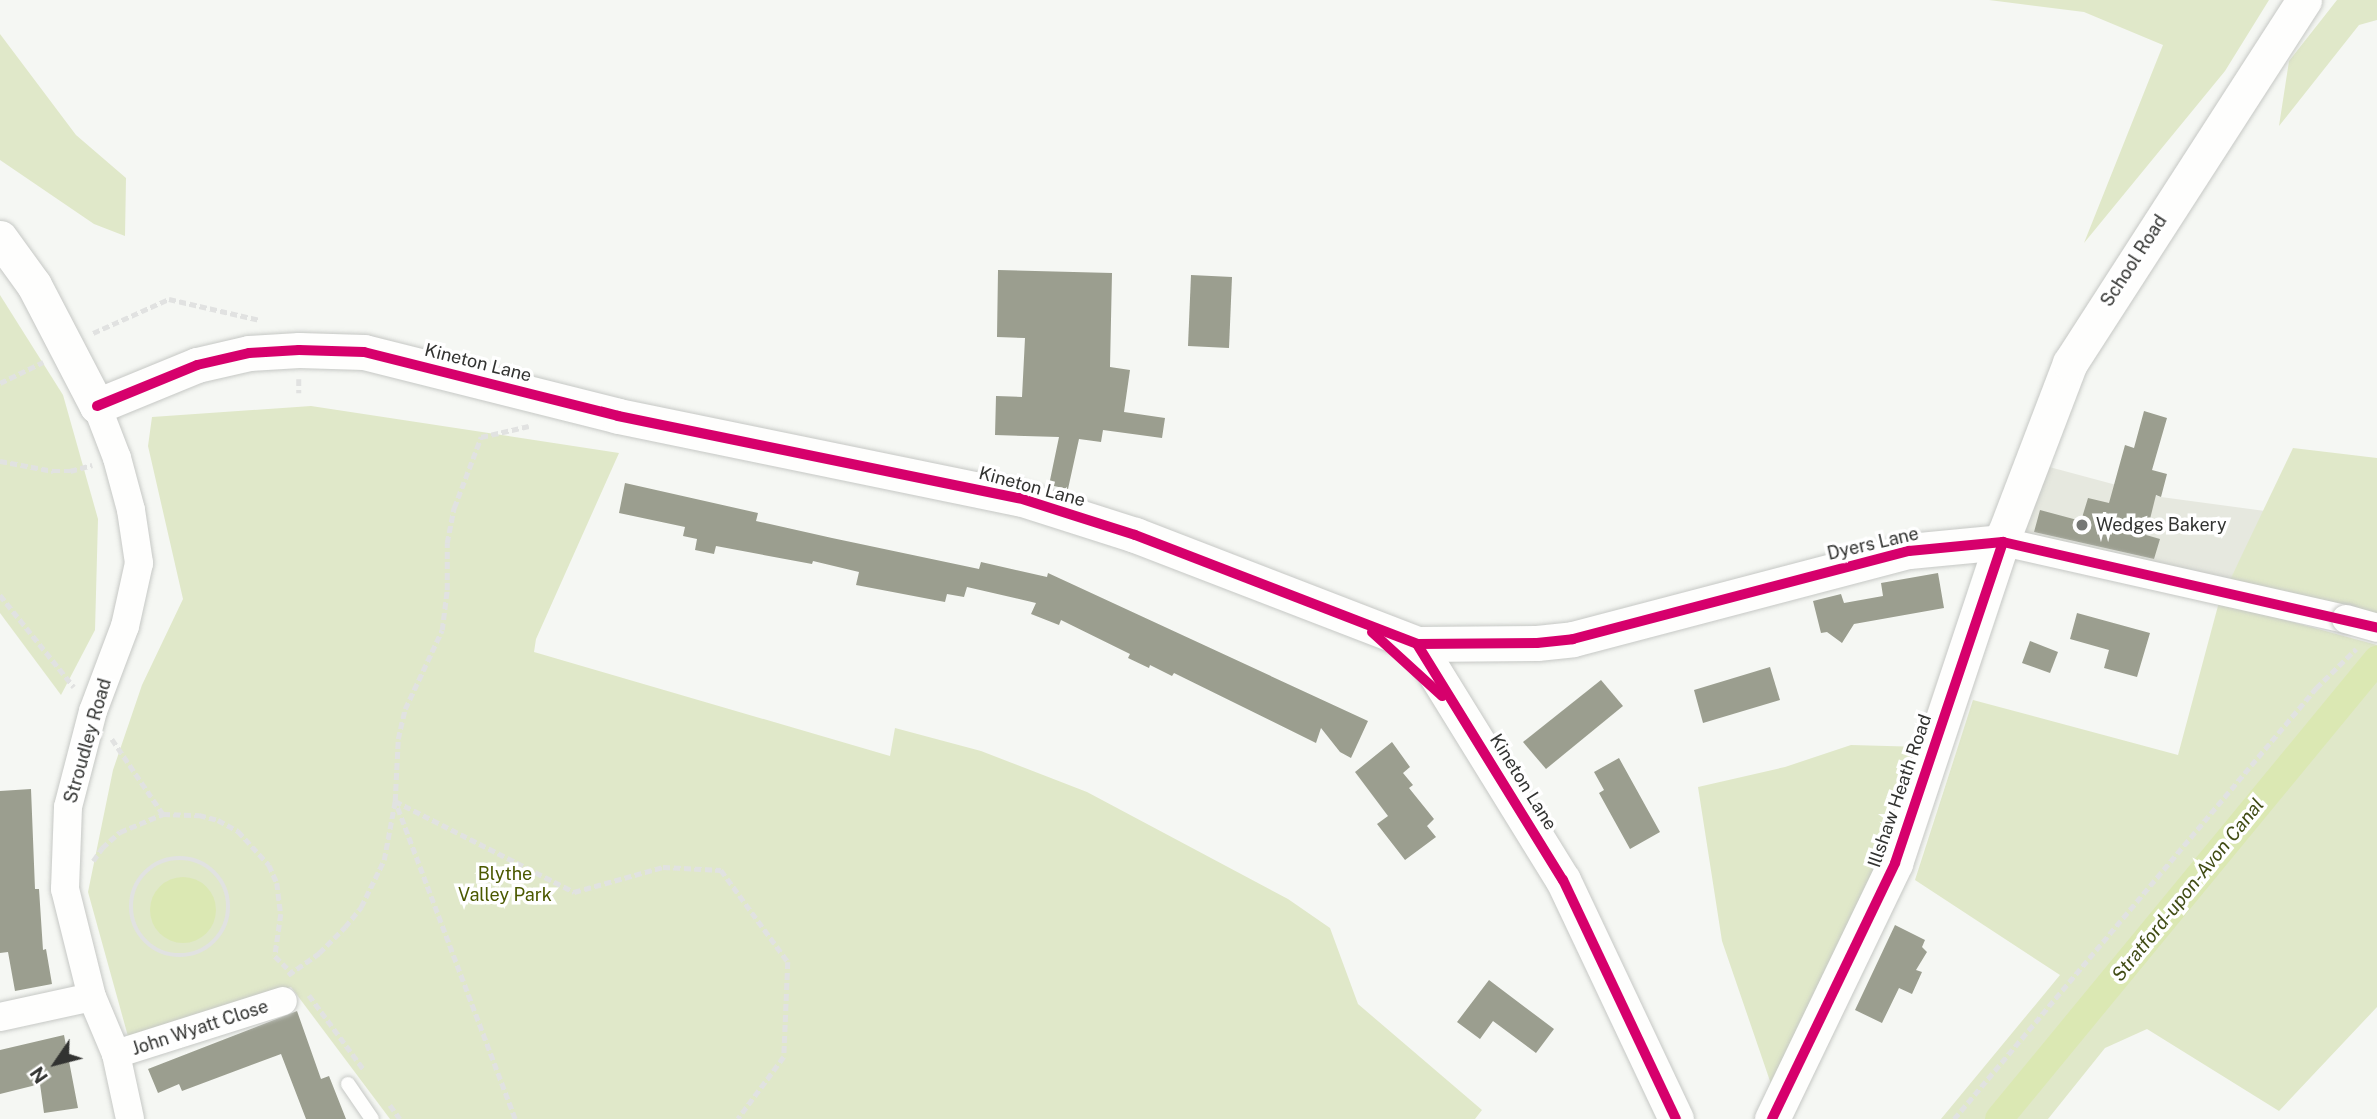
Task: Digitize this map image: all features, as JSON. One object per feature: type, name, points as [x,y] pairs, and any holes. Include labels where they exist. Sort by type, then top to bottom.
[{"type":"street","name":"School Road","points":[[2003,542],[2070,363],[2304,0]]},
{"type":"street","points":[[0,238],[34,285],[97,406]]},
{"type":"street","name":"Kineton Lane","points":[[97,406],[198,365],[249,353],[299,350],[365,352],[618,415],[1019,498],[1135,535],[1417,644],[1563,880],[1676,1119]]},
{"type":"street","name":"Stroudley Road","points":[[97,406],[117,458],[131,510],[139,563],[125,626],[93,711],[68,807],[65,889],[92,997],[116,1054],[130,1119]]},
{"type":"street","name":"Dyers Lane","points":[[1417,644],[1537,643],[1573,639],[1909,551],[2003,542],[2346,619],[2368,637]]},
{"type":"street","name":"Illshaw Heath Road","points":[[1772,1119],[1895,863],[2003,542]]},
{"type":"street","name":"John Wyatt Close","points":[[116,1054],[281,989]]},
{"type":"street","points":[[0,1017],[92,997]]},
{"type":"lane","points":[[348,1084],[372,1119]]},
{"type":"path","points":[[0,383],[40,364],[67,345],[169,299],[273,323]]},
{"type":"path","points":[[281,989],[292,973],[328,944],[361,907],[384,860],[395,801],[398,739],[405,709],[442,630],[447,590],[447,542],[454,508],[481,437]]},
{"type":"path","points":[[0,461],[70,471],[101,463]]},
{"type":"path","points":[[0,595],[93,711],[163,814]]},
{"type":"path","points":[[1954,1119],[2316,688],[2368,637]]},
{"type":"path","points":[[395,801],[515,1119]]},
{"type":"path","points":[[395,801],[575,892],[663,867],[721,870],[788,962],[784,1057],[738,1119]]},
{"type":"path","points":[[65,889],[79,882],[102,848],[120,832],[163,814],[199,815],[218,820],[238,831],[269,865],[277,883],[281,914],[275,956],[292,973],[367,1074]]},
{"type":"path","points":[[188,859],[202,863],[216,873],[225,888],[229,914],[227,923],[219,938],[208,948],[193,955],[166,955],[151,948],[137,932],[131,916],[131,899],[144,873],[158,863],[188,859]]},
{"type":"path","points":[[383,1097],[400,1119]]},
{"type":"shaded area","points":[[2042,465],[2161,497],[2265,511],[2229,582],[2019,538]]},
{"type":"shaded area","points":[[183,877],[196,880],[206,887],[213,897],[216,910],[213,923],[206,933],[196,940],[183,943],[170,940],[160,933],[153,923],[150,910],[153,897],[160,887],[170,880]]},
{"type":"green space","points":[[1989,0],[2269,0],[2225,71],[2084,243],[2163,45],[2084,12]]},
{"type":"green space","points":[[2337,0],[2377,0],[2377,20],[2359,25],[2279,126],[2289,61]]},
{"type":"green space","points":[[0,34],[76,135],[126,178],[125,236],[94,224],[0,160]]},
{"type":"green space","points":[[0,295],[63,395],[98,519],[95,630],[61,695],[0,613]]},
{"type":"green space","name":"Blythe Valley Park","points":[[311,406],[619,453],[536,639],[534,652],[890,756],[895,728],[981,751],[1087,792],[1288,899],[1330,928],[1358,1004],[1482,1110],[1475,1119],[390,1119],[291,987],[129,1040],[88,892],[113,770],[142,685],[183,599],[148,446],[152,417]]},
{"type":"green space","points":[[2293,448],[2377,458],[2377,615],[2229,582]]},
{"type":"green space","points":[[2219,602],[2377,645],[2377,1007],[2279,1111],[2147,1029],[2105,1048],[2048,1119],[1941,1119],[2060,975],[1915,880],[1973,700],[2178,755]]},
{"type":"green space","points":[[1851,745],[1923,747],[1881,855],[1771,1084],[1722,941],[1698,787],[1785,767]]},
{"type":"building","points":[[998,270],[1112,273],[1110,367],[1130,370],[1124,412],[1165,418],[1162,438],[1103,430],[1101,442],[1079,439],[1068,489],[1049,485],[1059,437],[995,435],[996,396],[1022,397],[1025,338],[997,337]]},
{"type":"building","points":[[1191,275],[1232,277],[1229,348],[1188,346]]},
{"type":"building","name":"Wedges Bakery","points":[[2144,411],[2167,418],[2152,470],[2167,474],[2161,497],[2156,495],[2146,535],[2160,539],[2154,559],[2034,532],[2040,510],[2081,521],[2088,498],[2109,503],[2125,445],[2134,448]]},
{"type":"building","points":[[625,483],[758,513],[756,521],[832,538],[979,569],[981,562],[1047,577],[1048,573],[1368,721],[1351,758],[1340,752],[1321,728],[1316,743],[1174,673],[1172,676],[1128,658],[1130,654],[1061,620],[1059,625],[1031,614],[1036,603],[967,587],[964,597],[947,594],[945,602],[856,585],[859,572],[813,561],[812,564],[716,546],[714,554],[695,550],[697,539],[683,536],[685,527],[619,513]]},
{"type":"building","points":[[1938,573],[1944,608],[1854,624],[1842,643],[1827,632],[1821,633],[1813,601],[1841,594],[1844,603],[1883,596],[1881,583]]},
{"type":"building","points":[[2077,613],[2150,633],[2137,677],[2104,668],[2109,650],[2070,639]]},
{"type":"building","points":[[2030,641],[2058,652],[2050,673],[2022,663]]},
{"type":"building","points":[[1770,667],[1780,700],[1703,723],[1694,690]]},
{"type":"building","points":[[1601,680],[1623,706],[1546,769],[1523,742]]},
{"type":"building","points":[[1392,742],[1410,767],[1403,773],[1413,785],[1409,788],[1434,819],[1427,826],[1436,837],[1405,860],[1377,824],[1388,816],[1355,772]]},
{"type":"building","points":[[1619,758],[1660,832],[1630,849],[1599,793],[1604,790],[1594,772]]},
{"type":"building","points":[[31,789],[35,889],[39,889],[43,950],[46,949],[52,984],[15,991],[8,952],[0,953],[0,791]]},
{"type":"building","points":[[1895,925],[1925,940],[1922,947],[1927,952],[1916,970],[1922,972],[1912,994],[1899,988],[1882,1023],[1855,1010]]},
{"type":"building","points":[[1489,980],[1554,1029],[1536,1053],[1493,1021],[1480,1039],[1457,1022]]},
{"type":"building","points":[[297,1011],[321,1079],[329,1076],[346,1119],[306,1119],[281,1054],[182,1091],[179,1084],[158,1093],[148,1069]]},
{"type":"building","points":[[64,1035],[78,1108],[44,1113],[40,1084],[0,1094],[0,1050]]},
{"type":"waterway","name":"Stratford-upon-Avon Canal","points":[[1999,1119],[2377,660]]},
{"type":"cycle path","points":[[97,406],[197,365],[249,353],[299,350],[364,352],[618,416],[1019,498],[1135,535],[1417,644],[1563,880],[1676,1119]]},
{"type":"cycle path","points":[[1417,644],[1537,643],[1573,639],[1909,551],[2003,542],[2377,628]]},
{"type":"cycle path","points":[[1772,1119],[1895,863],[2003,542]]},
{"type":"cycle path","points":[[1372,632],[1442,696]]},
{"type":"place","name":"Wedges Bakery","points":[[2082,525]]}]
